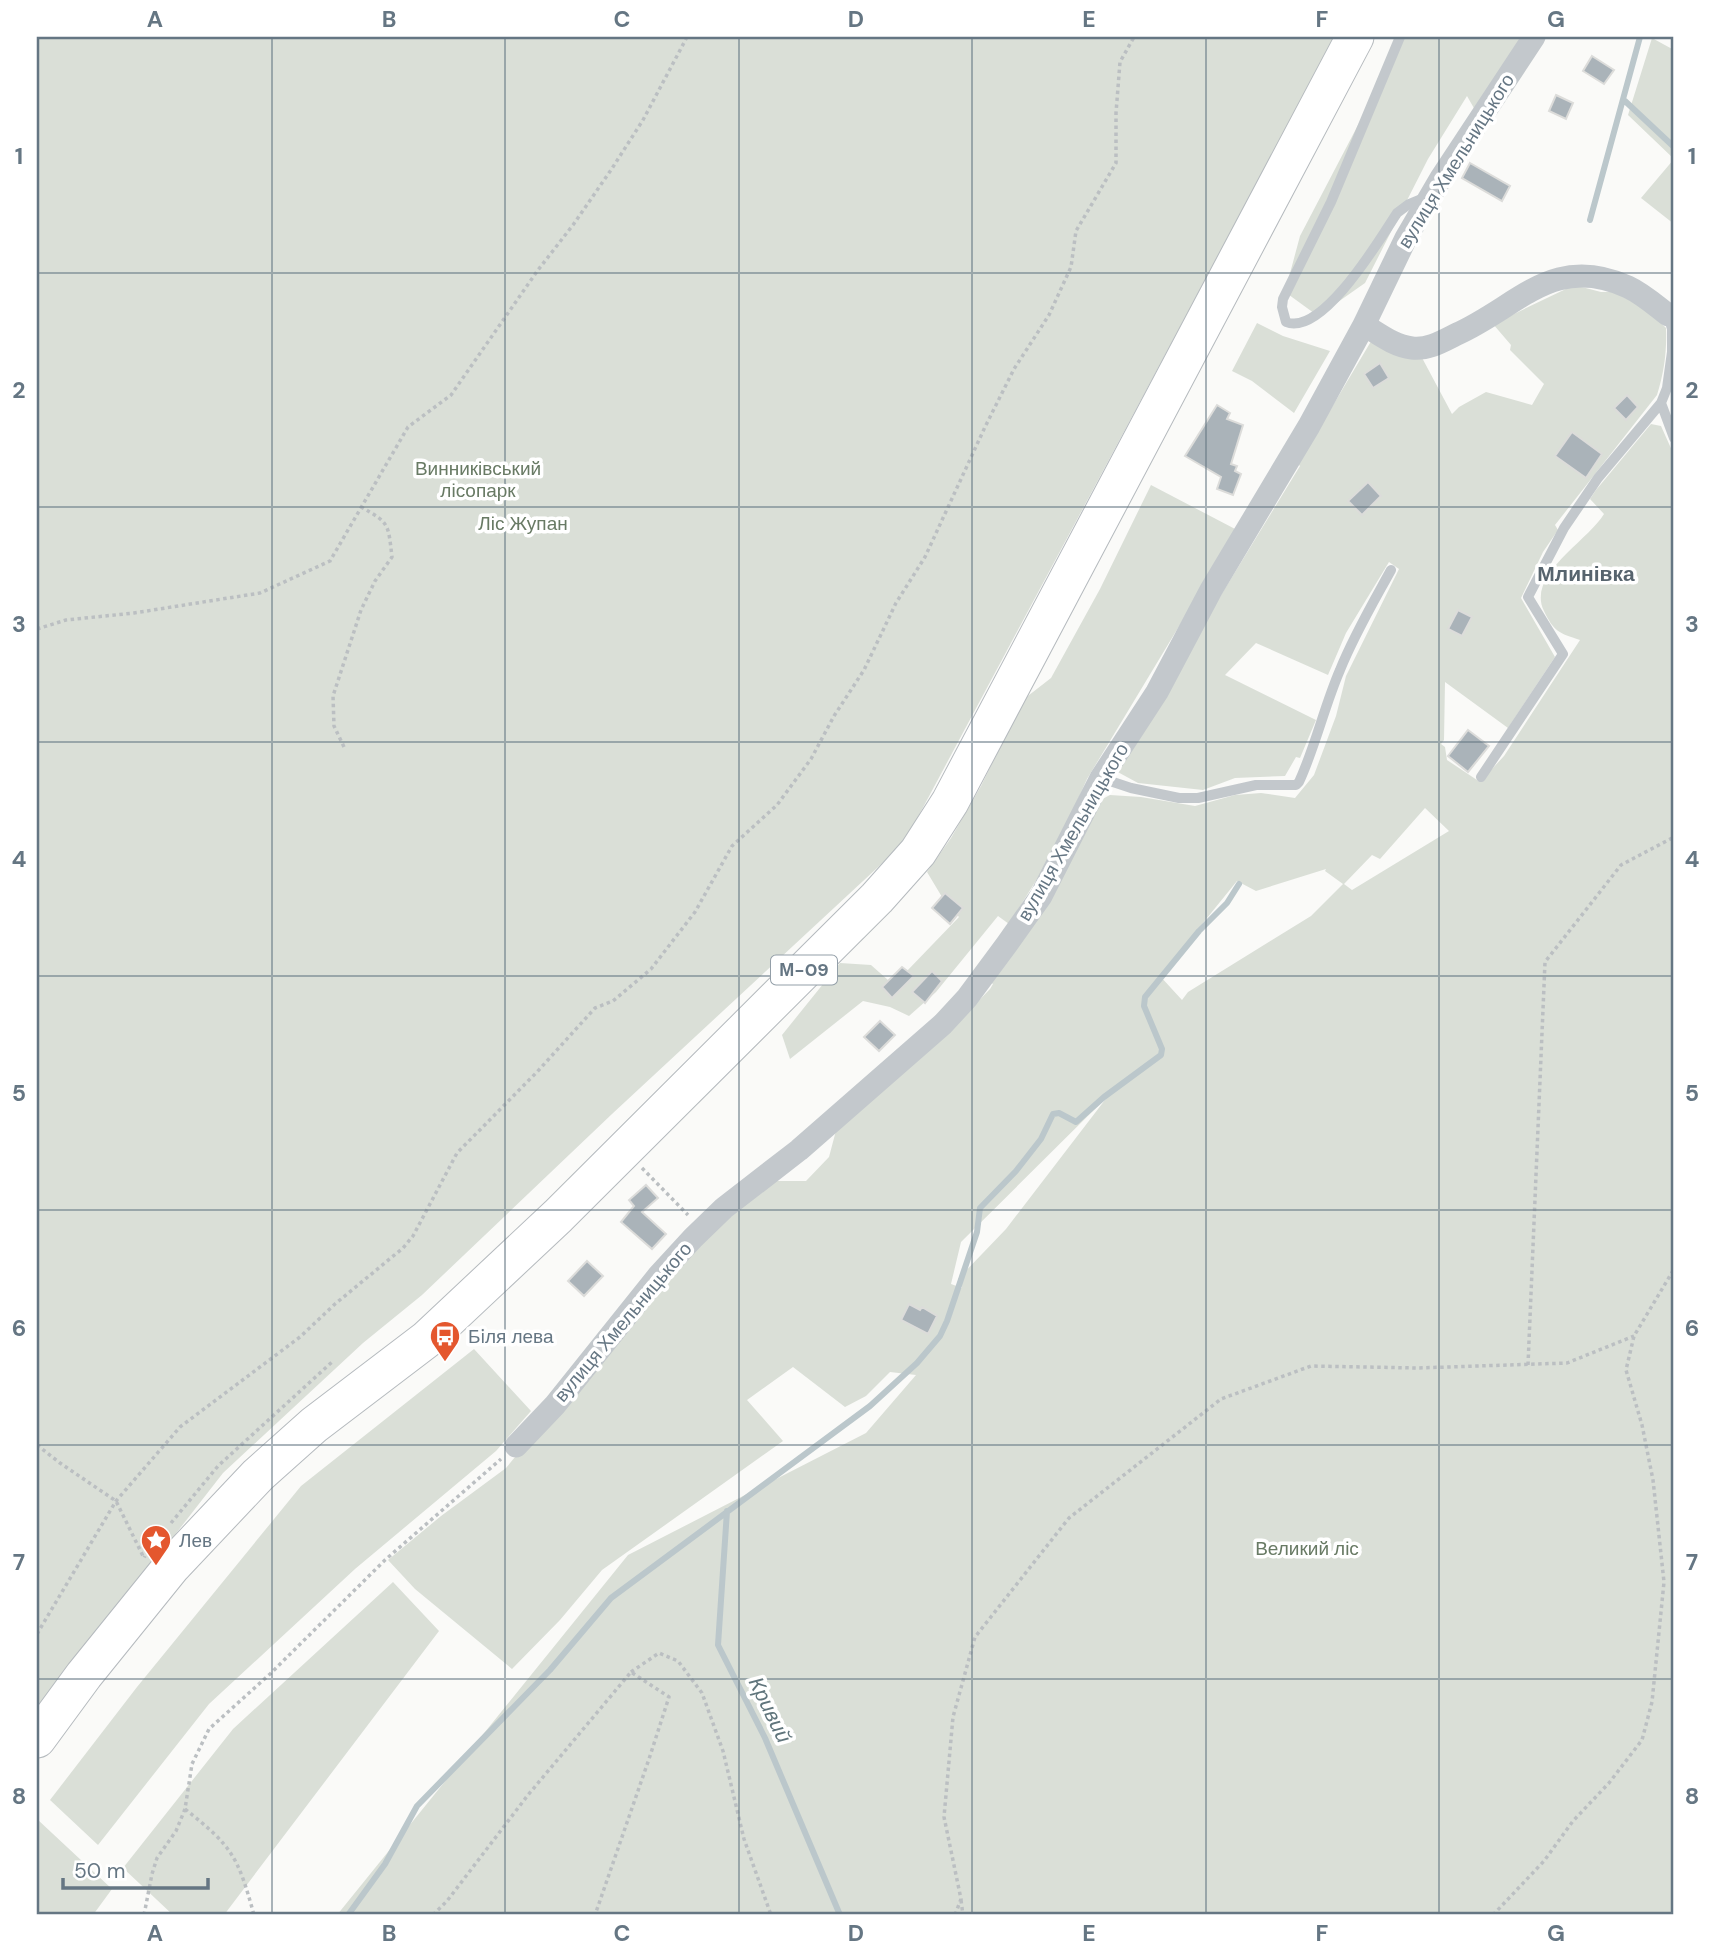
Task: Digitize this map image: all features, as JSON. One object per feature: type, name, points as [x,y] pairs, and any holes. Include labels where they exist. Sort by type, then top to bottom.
[{"type":"main road","name":"М-09","points":[[37,1739],[84,1675],[172,1566],[224,1510],[314,1425],[427,1339],[558,1216],[877,898],[918,852],[950,802],[1355,37]]},
{"type":"street","name":"вулиця Хмельницького","points":[[516,1446],[555,1405],[659,1275],[702,1229],[724,1208],[799,1150],[906,1057],[967,998],[1041,895],[1101,778],[1157,692],[1211,590],[1309,426],[1364,325],[1406,238],[1534,37]]},
{"type":"street","points":[[1364,325],[1392,342],[1412,348],[1430,347],[1463,332],[1528,292],[1567,276],[1586,275],[1623,285],[1671,315]]},
{"type":"lane","points":[[1400,37],[1331,202],[1283,299],[1286,322],[1298,325],[1306,323],[1330,304],[1398,213],[1409,204],[1431,195]]},
{"type":"lane","points":[[1481,777],[1563,654],[1528,597],[1564,528],[1592,488],[1661,403],[1667,388],[1672,352],[1671,315]]},
{"type":"lane","points":[[1661,403],[1674,438]]},
{"type":"lane","points":[[1101,778],[1131,788],[1179,798],[1198,798],[1256,785],[1296,785],[1312,752],[1338,673],[1391,570]]},
{"type":"path","points":[[37,629],[66,620],[134,613],[260,593],[330,561],[408,427],[452,396],[538,270],[573,225],[643,120],[687,37]]},
{"type":"path","points":[[37,1634],[116,1501],[180,1427],[300,1337],[403,1248],[413,1236],[457,1153],[537,1072],[595,1008],[613,1001],[651,970],[695,912],[732,846],[777,805],[811,759],[864,670],[895,603],[925,557],[1014,369],[1049,315],[1071,267],[1076,230],[1116,163],[1116,113],[1121,62],[1134,37]]},
{"type":"path","points":[[344,747],[334,726],[333,696],[361,610],[375,581],[393,557],[389,532],[383,519],[361,507]]},
{"type":"path","points":[[1528,1365],[1545,962],[1621,864],[1674,836]]},
{"type":"path","points":[[636,1162],[702,1229]]},
{"type":"path","points":[[1493,1915],[1544,1861],[1573,1821],[1609,1783],[1642,1740],[1652,1702],[1664,1582],[1653,1480],[1642,1425],[1626,1370],[1634,1336],[1674,1269]]},
{"type":"path","points":[[963,1915],[944,1816],[953,1717],[975,1637],[1069,1518],[1221,1399],[1311,1366],[1418,1367],[1567,1363],[1634,1336]]},
{"type":"path","points":[[168,1527],[218,1466],[332,1362]]},
{"type":"path","points":[[37,1445],[116,1501],[144,1558],[152,1548]]},
{"type":"path","points":[[144,1915],[157,1858],[176,1831],[185,1809],[192,1764],[209,1729],[270,1674],[385,1560],[516,1446]]},
{"type":"path","points":[[433,1915],[631,1672],[659,1653],[678,1661],[702,1693],[723,1751],[744,1839],[771,1915]]},
{"type":"path","points":[[595,1915],[668,1697],[631,1672]]},
{"type":"path","points":[[185,1809],[213,1831],[232,1853],[242,1870],[254,1915]]},
{"type":"path","points":[[955,1915],[961,1899]]},
{"type":"green space","name":"Ліс Жупан","points":[[37,37],[1335,37],[904,843],[422,1295],[363,1343],[223,1473],[37,1712]]},
{"type":"green space","points":[[1404,37],[1528,37],[1475,110],[1467,96],[1428,159],[1365,283],[1318,316],[1285,292],[1300,236]]},
{"type":"green space","points":[[1652,38],[1674,50],[1674,159],[1628,115]]},
{"type":"green space","points":[[1674,159],[1674,224],[1641,198]]},
{"type":"green space","name":"Великий ліс","points":[[1570,287],[1614,292],[1648,310],[1666,328],[1663,370],[1657,395],[1555,525],[1558,530],[1543,552],[1521,598],[1555,657],[1508,728],[1445,682],[1444,740],[1441,744],[1445,747],[1447,760],[1480,782],[1504,756],[1580,640],[1554,628],[1544,611],[1541,598],[1544,584],[1561,559],[1604,514],[1590,499],[1596,490],[1651,424],[1661,426],[1674,455],[1674,1915],[337,1915],[628,1555],[866,1433],[916,1375],[890,1372],[866,1396],[845,1407],[793,1367],[747,1400],[783,1441],[602,1570],[560,1620],[512,1669],[415,1589],[388,1560],[441,1516],[506,1468],[676,1262],[774,1181],[806,1181],[829,1157],[838,1123],[940,1041],[990,989],[993,984],[984,977],[1095,803],[1110,795],[1195,806],[1235,795],[1261,793],[1295,798],[1314,775],[1336,716],[1346,676],[1399,569],[1389,562],[1346,633],[1328,675],[1256,643],[1225,675],[1316,720],[1300,758],[1296,757],[1285,776],[1235,778],[1203,790],[1138,783],[1114,770],[1300,466],[1298,464],[1373,338],[1420,354],[1452,414],[1486,392],[1532,405],[1544,384],[1510,350],[1511,345],[1493,324]],"holes":[[[1425,808],[1449,831],[1352,890],[1344,884],[1372,855],[1380,859]],[[1326,869],[1325,871],[1343,884],[1311,916],[1188,992],[1182,1000],[1160,976],[1237,881],[1256,891]],[[1108,1096],[1006,1229],[958,1279],[962,1288],[951,1284],[961,1242]]]},
{"type":"green space","points":[[1257,323],[1283,336],[1330,351],[1294,413],[1252,381],[1232,371]]},
{"type":"green space","points":[[1151,485],[1237,530],[1087,779],[1055,850],[1009,924],[998,916],[936,992],[909,1016],[890,1007],[863,1001],[790,1059],[782,1035],[840,963],[871,965],[888,980],[906,972],[959,917],[945,902],[927,872],[951,838],[981,786],[1024,699],[1051,678],[1100,589]]},
{"type":"green space","points":[[474,1349],[531,1411],[496,1451],[355,1569],[209,1704],[98,1845],[50,1800],[137,1687],[301,1486]]},
{"type":"green space","points":[[393,1582],[439,1631],[224,1915],[173,1915],[123,1868],[233,1729]]},
{"type":"green space","points":[[37,1819],[112,1889],[93,1915],[37,1915]]},
{"type":"building","points":[[1592,56],[1614,70],[1604,84],[1583,71]]},
{"type":"building","points":[[1556,95],[1573,103],[1566,119],[1549,111]]},
{"type":"building","points":[[1470,163],[1510,186],[1502,201],[1462,178]]},
{"type":"building","points":[[1380,363],[1389,378],[1373,388],[1364,374]]},
{"type":"building","points":[[1627,395],[1638,407],[1626,420],[1614,408]]},
{"type":"building","points":[[1217,405],[1230,413],[1227,419],[1243,425],[1231,464],[1237,466],[1235,471],[1241,474],[1233,495],[1217,489],[1221,477],[1185,456]]},
{"type":"building","points":[[1572,432],[1602,454],[1586,478],[1555,456]]},
{"type":"building","points":[[1368,482],[1381,496],[1362,515],[1348,501]]},
{"type":"building","points":[[1458,610],[1472,617],[1462,636],[1448,629]]},
{"type":"building","points":[[1468,730],[1489,746],[1468,772],[1448,756]]},
{"type":"building","points":[[945,893],[963,908],[950,924],[932,908]]},
{"type":"building","points":[[902,967],[914,976],[892,998],[882,987]]},
{"type":"building","points":[[932,971],[942,981],[925,1003],[912,992]]},
{"type":"building","points":[[880,1021],[895,1035],[879,1051],[864,1037]]},
{"type":"building","points":[[646,1185],[658,1198],[642,1212],[666,1234],[652,1249],[621,1222],[634,1206],[629,1200]]},
{"type":"building","points":[[587,1261],[603,1276],[584,1296],[568,1281]]},
{"type":"building","points":[[909,1304],[920,1310],[922,1307],[937,1316],[928,1334],[901,1320]]},
{"type":"waterway","points":[[1590,220],[1640,37]]},
{"type":"waterway","points":[[1625,101],[1674,147]]},
{"type":"waterway","points":[[348,1915],[385,1864],[417,1806],[550,1670],[611,1598],[870,1406],[917,1363],[940,1336],[947,1321],[977,1232],[980,1208],[1016,1171],[1041,1139],[1053,1114],[1059,1113],[1076,1122],[1104,1097],[1161,1055],[1162,1049],[1144,1006],[1145,997],[1199,931],[1227,903],[1239,884]]},
{"type":"waterway","name":"Кривий","points":[[727,1511],[718,1645],[765,1738],[840,1915]]},
{"type":"place","name":"Бiля лева","points":[[445,1363]]},
{"type":"place","name":"Лев","points":[[156,1567]]},
{"type":"district","name":"Млинівка","points":[[1586,574]]},
{"type":"park label","name":"Винниківський лісопарк","points":[[478,479]]}]
